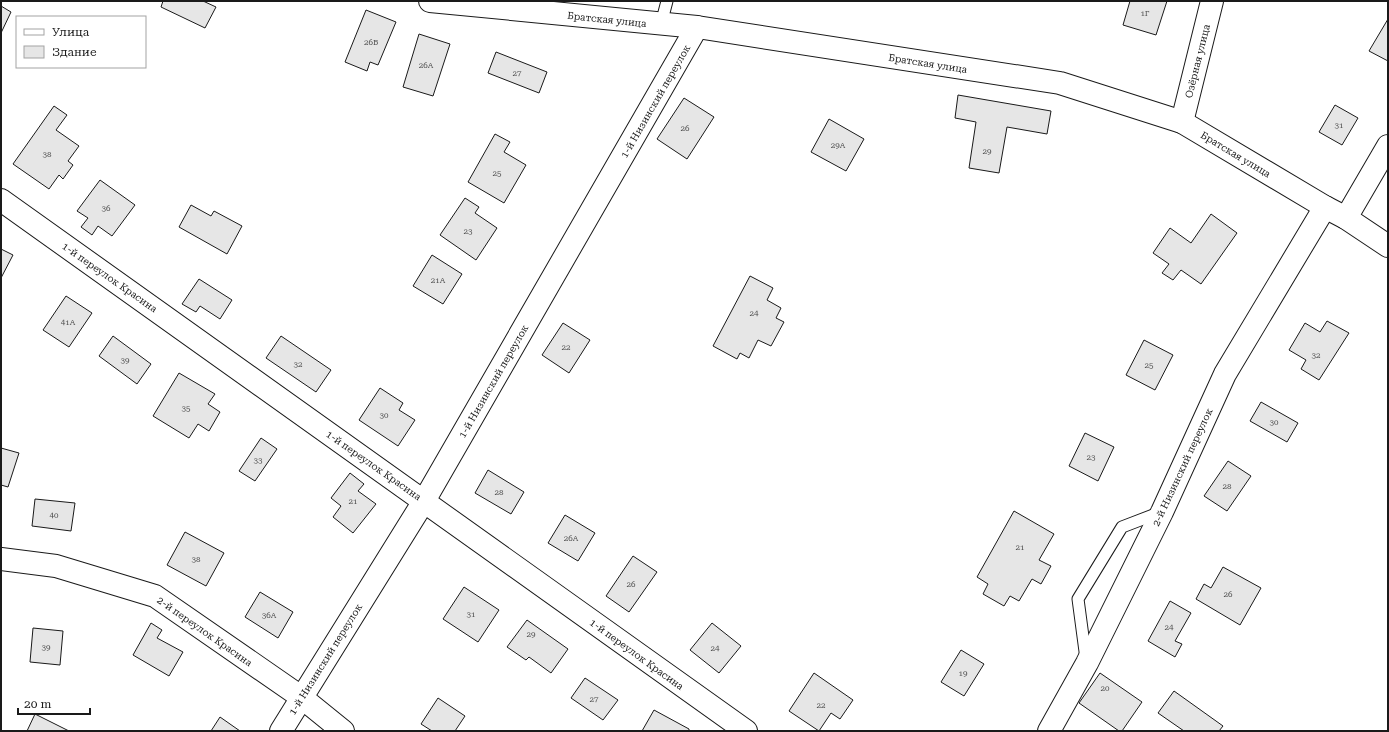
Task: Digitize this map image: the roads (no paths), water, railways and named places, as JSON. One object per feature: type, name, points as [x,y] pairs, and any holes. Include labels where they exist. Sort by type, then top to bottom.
[{"type":"street","name":"Братская улица","points":[[430,1],[697,27],[1060,83],[1182,122],[1326,208],[1346,218],[1388,246]]},
{"type":"street","name":"Озёрная улица","points":[[1182,122],[1212,1]]},
{"type":"street","name":"1-й Низинский переулок","points":[[281,731],[424,501],[697,27]]},
{"type":"street","points":[[1346,218],[1388,146]]},
{"type":"street","name":"1-й переулок Красина","points":[[1,200],[746,731]]},
{"type":"street","name":"2-й Низинский переулок","points":[[1049,731],[1087,663],[1162,512],[1225,374],[1326,208]]},
{"type":"street","name":"2-й переулок Красина","points":[[1,559],[56,566],[155,596],[301,697],[343,731]]},
{"type":"lane","points":[[661,24],[667,1]]},
{"type":"lane","points":[[1087,663],[1078,599],[1122,527],[1162,512]]}]
